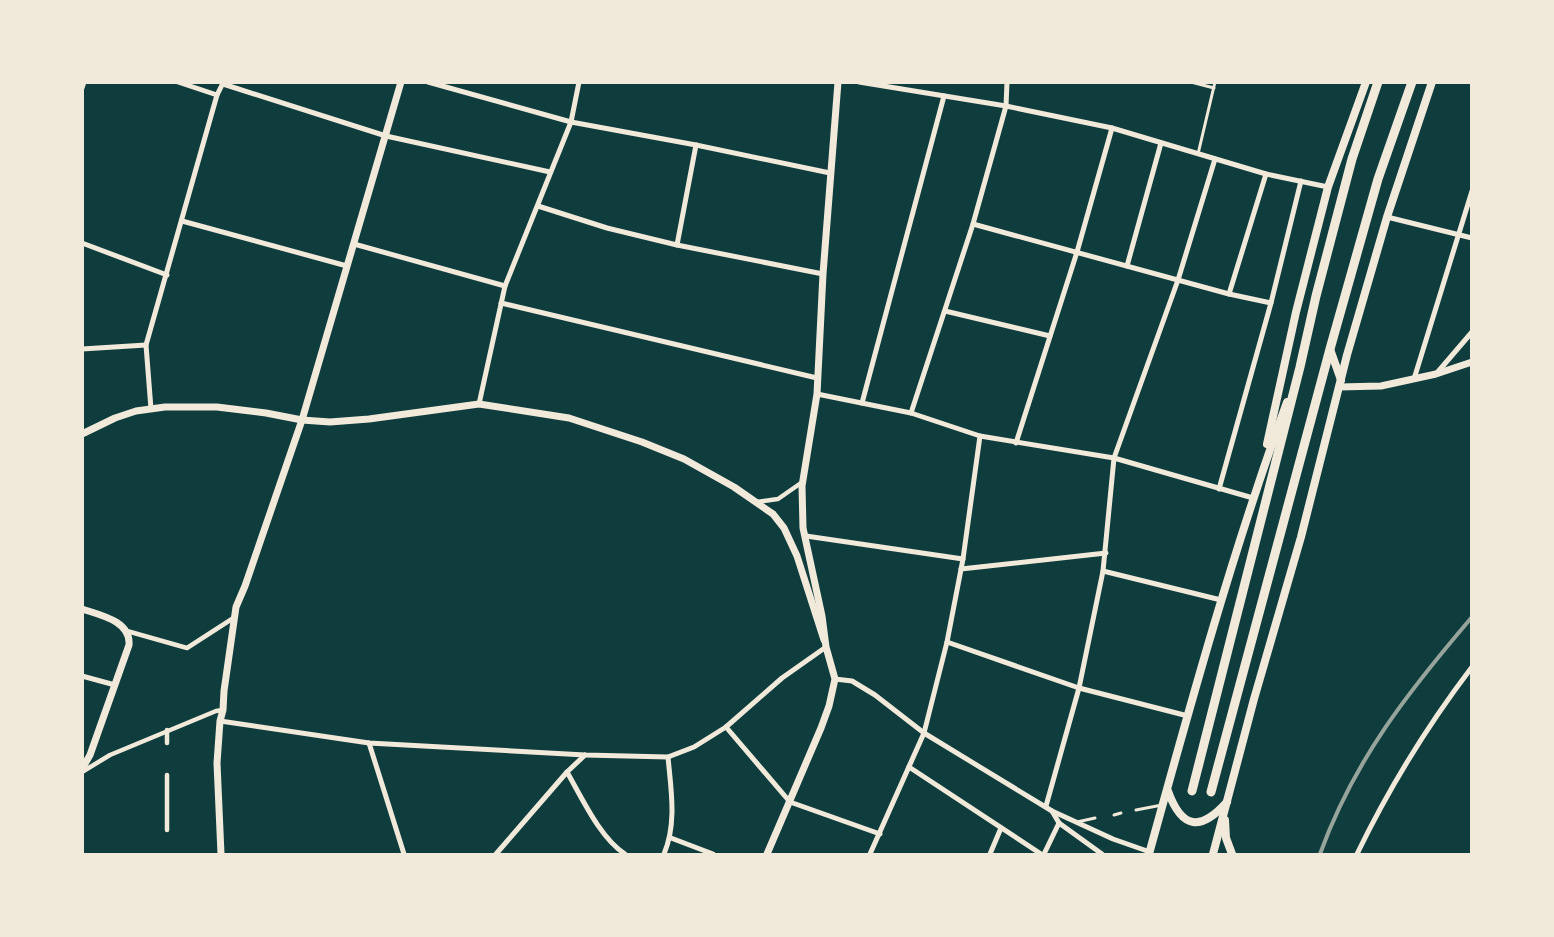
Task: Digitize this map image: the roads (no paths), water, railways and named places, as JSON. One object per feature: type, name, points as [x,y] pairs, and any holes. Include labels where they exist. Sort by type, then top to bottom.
[{"type":"main road","points":[[1261,474],[1296,312],[1328,187],[1366,82]]},
{"type":"main road","points":[[1192,791],[1316,296],[1352,159],[1378,82]]},
{"type":"main road","points":[[1211,792],[1378,179],[1412,82]]},
{"type":"main road","points":[[1213,855],[1254,699],[1301,537],[1340,384],[1388,217],[1432,82]]},
{"type":"main road","points":[[1330,349],[1340,384]]},
{"type":"main road","points":[[1153,854],[1164,805],[1221,600],[1261,474],[1300,367]]},
{"type":"main road","points":[[1168,791],[1178,811],[1188,820],[1196,823],[1211,818],[1228,800]]},
{"type":"main road","points":[[1225,813],[1226,838],[1232,855]]},
{"type":"street","points":[[82,88],[84,82]]},
{"type":"street","points":[[178,82],[217,95]]},
{"type":"street","points":[[221,855],[217,763],[220,721],[236,607],[302,420],[401,82]]},
{"type":"street","points":[[428,82],[571,122],[830,173]]},
{"type":"street","points":[[479,404],[505,286],[571,122],[579,82]]},
{"type":"street","points":[[825,643],[822,616],[803,528],[803,481],[817,394],[823,274],[838,82]]},
{"type":"street","points":[[860,82],[1006,106],[1112,128],[1266,174],[1328,187]]},
{"type":"street","points":[[911,413],[973,224],[1006,106],[1007,82]]},
{"type":"street","points":[[151,409],[146,345],[217,95],[223,83],[386,136],[550,172]]},
{"type":"street","points":[[862,403],[944,96]]},
{"type":"street","points":[[1016,443],[1077,252],[1112,128]]},
{"type":"street","points":[[1127,266],[1161,143]]},
{"type":"street","points":[[677,245],[696,145]]},
{"type":"street","points":[[1046,807],[1079,688],[1103,571],[1114,458],[1178,280],[1215,159]]},
{"type":"street","points":[[1229,294],[1266,174]]},
{"type":"street","points":[[1220,489],[1271,303],[1301,181]]},
{"type":"street","points":[[1414,379],[1472,191]]},
{"type":"street","points":[[538,206],[607,228],[677,245],[823,274]]},
{"type":"street","points":[[1388,217],[1472,238]]},
{"type":"street","points":[[182,221],[347,266]]},
{"type":"street","points":[[973,224],[1229,294],[1271,303]]},
{"type":"street","points":[[82,243],[167,275]]},
{"type":"street","points":[[354,244],[505,286]]},
{"type":"street","points":[[501,303],[817,378]]},
{"type":"street","points":[[945,311],[1050,336]]},
{"type":"street","points":[[1436,374],[1472,332]]},
{"type":"street","points":[[82,349],[146,345]]},
{"type":"street","points":[[1340,384],[1381,386],[1436,374],[1472,362]]},
{"type":"street","points":[[817,394],[911,413],[980,436],[1114,458],[1253,498]]},
{"type":"street","points":[[82,434],[115,418],[151,409],[218,407],[330,422],[479,404],[569,418],[642,442],[684,459],[734,487],[773,514],[784,528],[797,556],[835,679],[821,728],[767,855]]},
{"type":"street","points":[[870,855],[924,733],[947,642],[963,559],[980,436]]},
{"type":"street","points":[[756,502],[778,499],[789,494],[803,481]]},
{"type":"street","points":[[806,536],[963,559]]},
{"type":"street","points":[[961,569],[1106,553]]},
{"type":"street","points":[[1103,571],[1221,600]]},
{"type":"street","points":[[82,609],[118,623],[127,631],[130,638],[90,755],[82,771]]},
{"type":"street","points":[[127,631],[187,648],[235,617]]},
{"type":"street","points":[[947,642],[1079,688],[1188,716]]},
{"type":"street","points":[[220,721],[369,743],[585,755],[668,756],[694,747],[726,727],[825,643]]},
{"type":"street","points":[[1357,855],[1381,804],[1440,709],[1472,667]]},
{"type":"street","points":[[82,676],[115,685]]},
{"type":"street","points":[[835,679],[852,681],[869,691],[924,733],[1052,811],[1113,840],[1153,854]]},
{"type":"street","points":[[82,771],[110,755],[167,730],[223,710]]},
{"type":"street","points":[[726,727],[790,802],[880,834]]},
{"type":"street","points":[[167,730],[167,743]]},
{"type":"street","points":[[369,743],[404,855]]},
{"type":"street","points":[[500,853],[567,772],[585,755]]},
{"type":"street","points":[[664,855],[671,838],[673,813],[668,756]]},
{"type":"street","points":[[909,767],[1043,855],[1059,824]]},
{"type":"street","points":[[567,772],[594,819],[618,850],[626,855]]},
{"type":"street","points":[[167,775],[167,830]]},
{"type":"street","points":[[1052,811],[1059,824],[1102,855]]},
{"type":"street","points":[[990,855],[1001,828]]},
{"type":"street","points":[[671,838],[713,855]]},
{"type":"lane","points":[[1191,82],[1214,88]]},
{"type":"lane","points":[[1197,154],[1215,82]]},
{"type":"lane","points":[[1136,810],[1164,805]]},
{"type":"lane","points":[[1114,815],[1121,813]]},
{"type":"lane","points":[[1077,822],[1095,818]]},
{"type":"lane","points":[[1091,847],[1092,855]]},
{"type":"railway","points":[[1320,854],[1349,788],[1366,757],[1426,672],[1472,617]]}]
